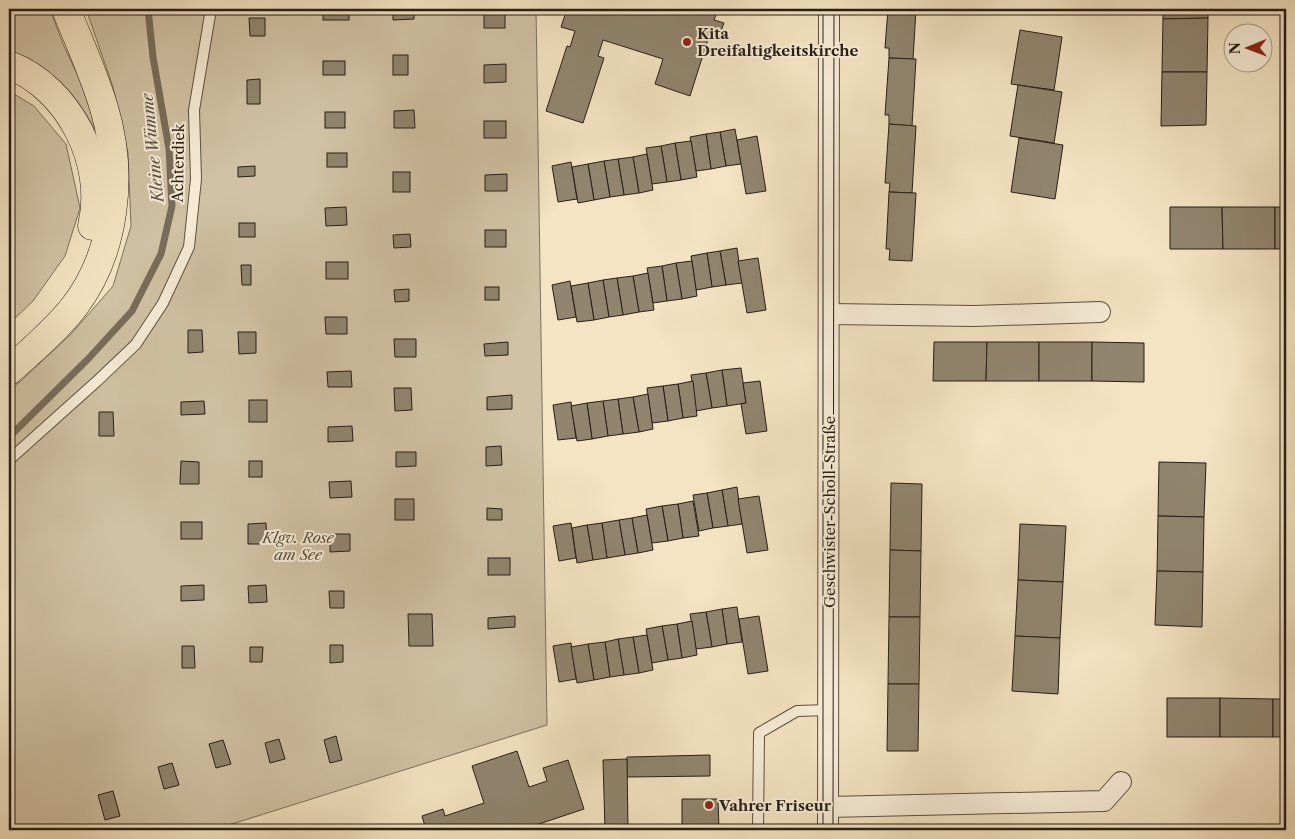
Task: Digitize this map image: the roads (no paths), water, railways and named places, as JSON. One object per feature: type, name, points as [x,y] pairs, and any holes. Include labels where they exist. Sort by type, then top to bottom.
[{"type":"highway","points":[[9,371],[74,308],[98,268],[110,223],[114,177],[110,131],[97,87],[66,9]]},
{"type":"highway","points":[[9,65],[31,76],[48,89],[62,104],[73,121],[83,140],[90,160],[94,180],[95,201],[89,242],[82,261],[72,279],[60,296],[9,346]]},
{"type":"street","name":"Geschwister-Scholl-Straße","points":[[828,830],[829,9]]},
{"type":"street","points":[[829,314],[974,316],[1100,312]]},
{"type":"street","points":[[828,807],[1104,801],[1121,782]]},
{"type":"lane","name":"Achterdiek","points":[[9,460],[136,344],[163,303],[189,247],[196,179],[194,110],[211,9]]},
{"type":"lane","points":[[758,830],[758,733],[797,710],[829,710]]},
{"type":"waterway","name":"Kleine Wümme","points":[[9,437],[88,359],[132,311],[161,254],[172,206],[169,149],[153,57],[148,9]]},
{"type":"tram line","points":[[823,9],[823,830]]},
{"type":"tram line","points":[[833,830],[834,9]]},
{"type":"place","name":"Kita Dreifaltigkeitskirche","points":[[687,42]]},
{"type":"place","name":"Vahrer Friseur","points":[[709,805]]},
{"type":"park label","name":"Klgv. Rose am See","points":[[298,546]]}]
